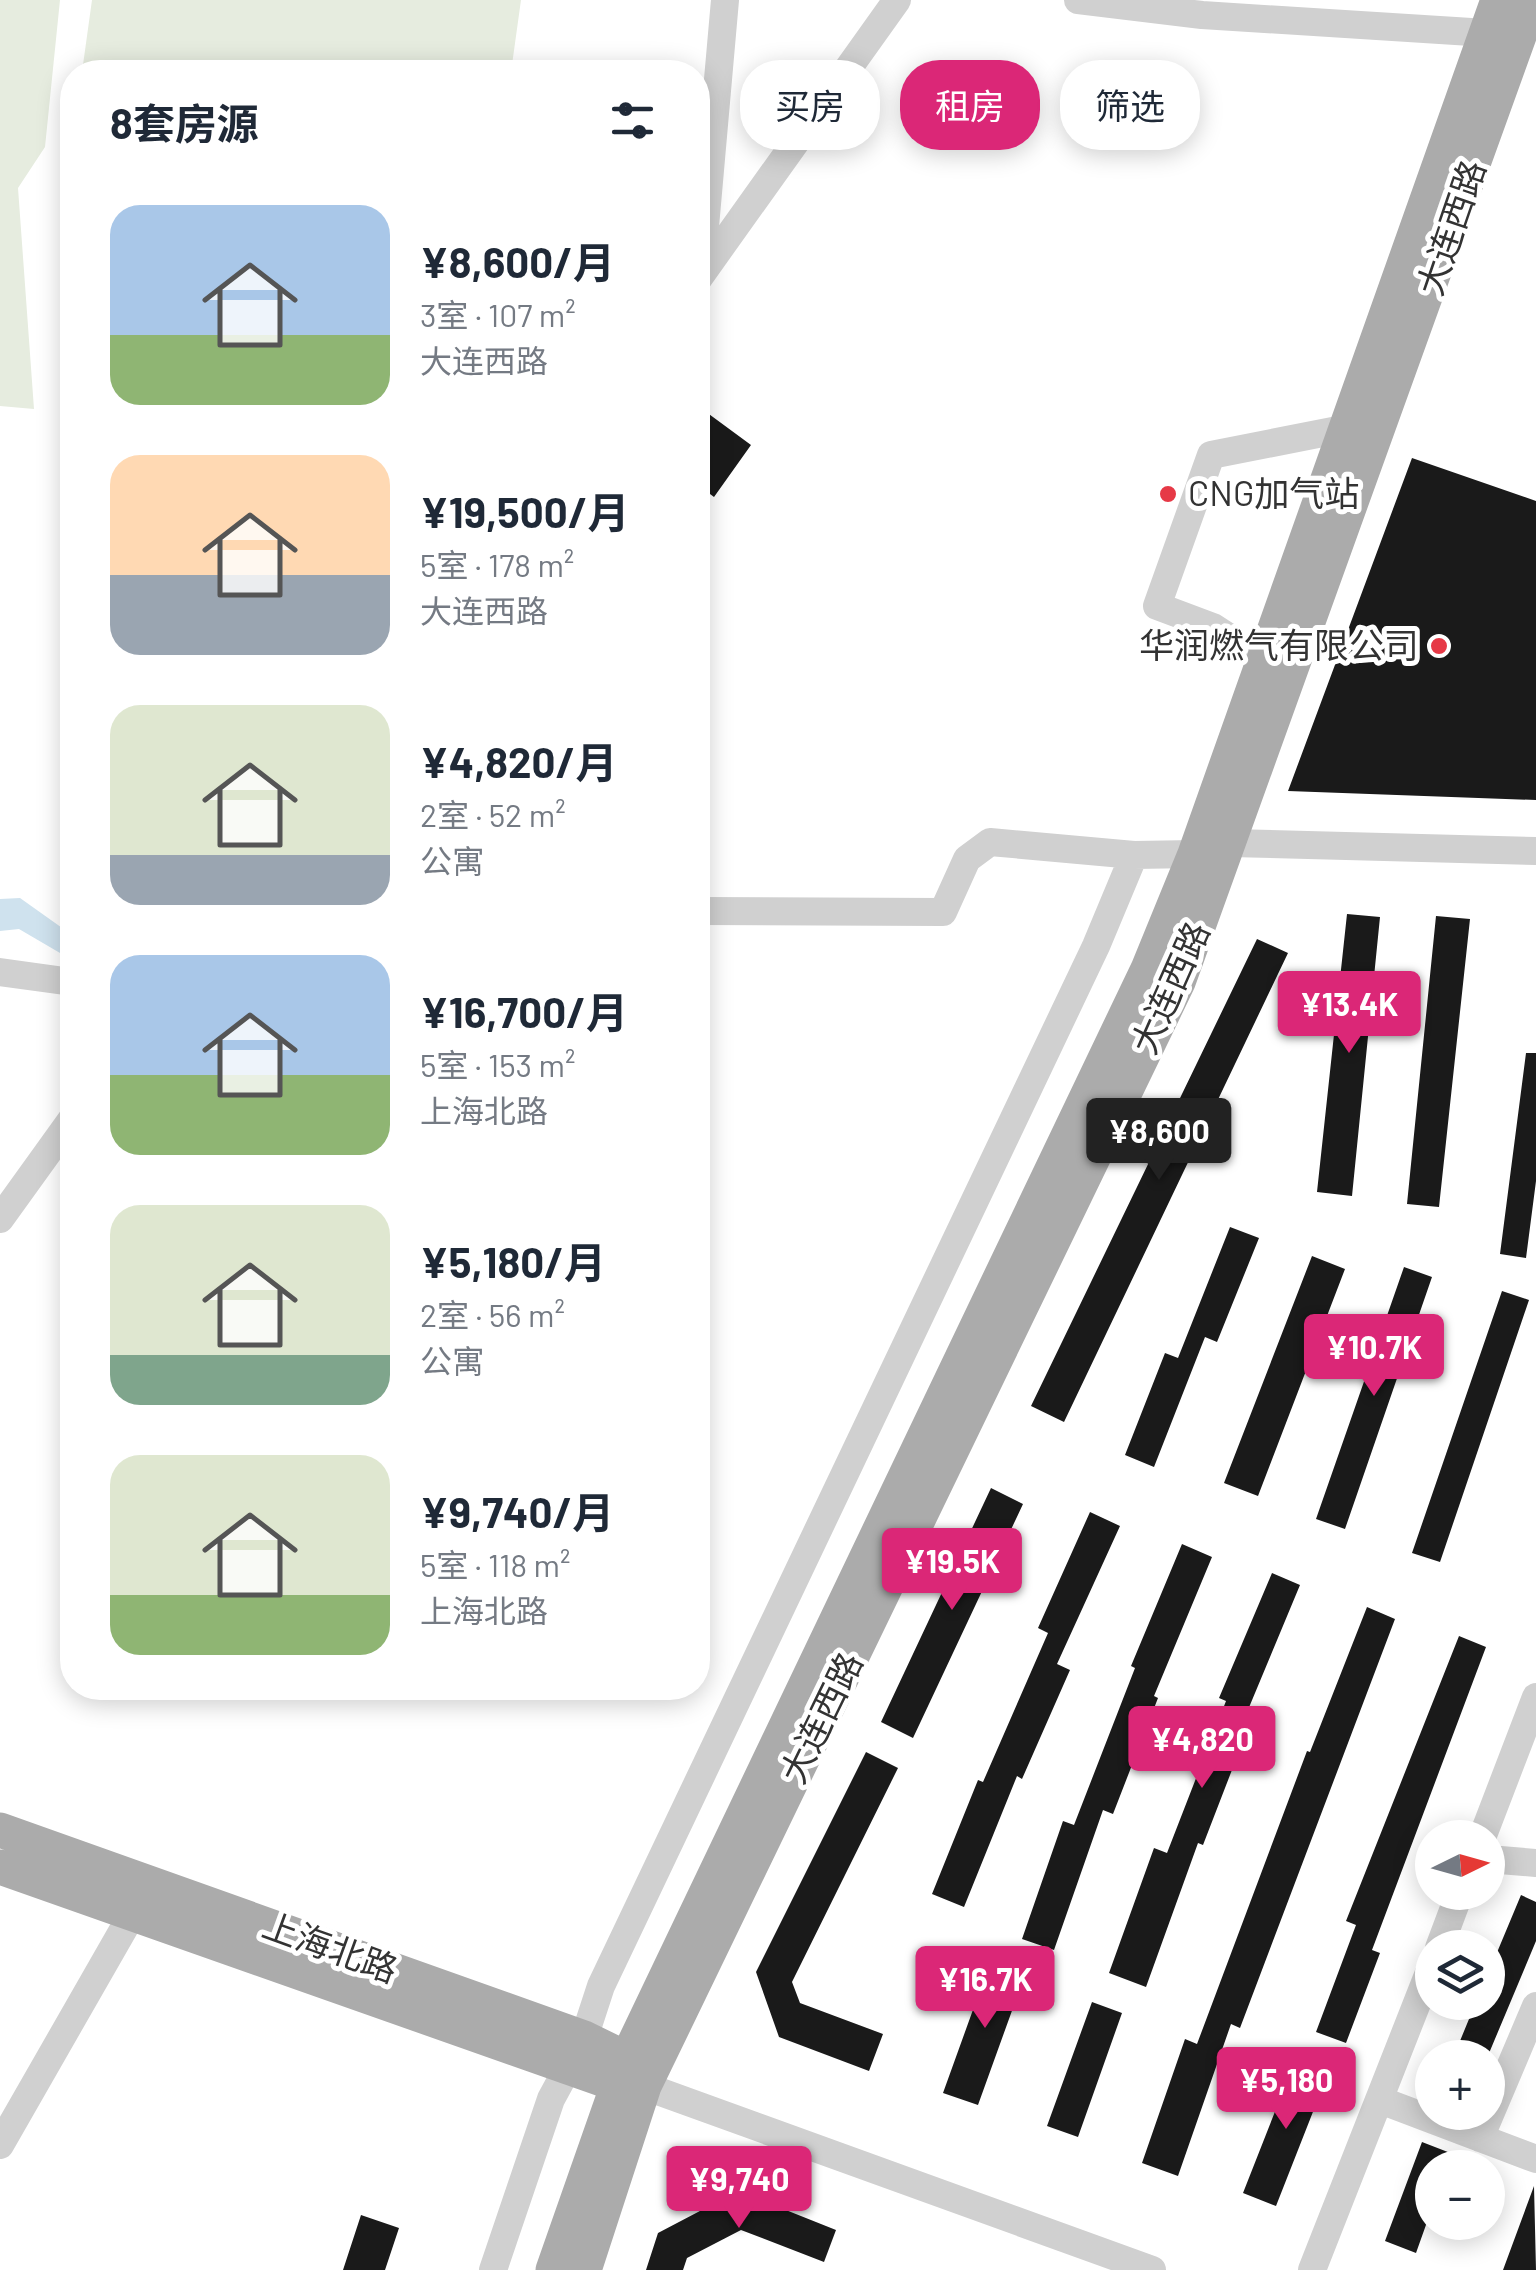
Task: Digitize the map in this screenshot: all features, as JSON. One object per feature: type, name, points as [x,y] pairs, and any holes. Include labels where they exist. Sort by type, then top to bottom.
[{"type":"main road","name":"大连西路","points":[[584,2270],[629,2076],[1178,982],[1532,0]]},
{"type":"main road","name":"大连西路","points":[[553,2270],[629,2076],[1148,969],[1194,854],[1493,16]]},
{"type":"main road","name":"上海北路","points":[[0,1830],[151,1883],[629,2076]]},
{"type":"main road","name":"上海北路","points":[[0,1867],[132,1914],[577,2053]]},
{"type":"street","points":[[710,161],[726,0]]},
{"type":"street","points":[[710,249],[897,0]]},
{"type":"street","points":[[1078,0],[1202,15],[1493,16]]},
{"type":"street","points":[[1264,660],[1214,627],[1157,606],[1211,455],[1348,428]]},
{"type":"street","points":[[710,911],[943,912],[967,859],[990,842],[1134,854],[1194,854]]},
{"type":"street","points":[[1230,843],[1536,851]]},
{"type":"street","points":[[493,2270],[551,2100],[577,2053],[602,1986],[1096,946],[1134,854]]},
{"type":"street","points":[[0,972],[60,980]]},
{"type":"street","points":[[0,1219],[60,1136]]},
{"type":"street","points":[[1489,1820],[1536,1697]]},
{"type":"street","points":[[1505,1860],[1536,1863]]},
{"type":"street","points":[[0,2145],[151,1883]]},
{"type":"street","points":[[1480,2138],[1536,2006]]},
{"type":"street","points":[[1312,2270],[1415,2009]]},
{"type":"street","name":"上海北路","points":[[629,2076],[1152,2270]]},
{"type":"street","points":[[1380,2100],[1536,2159]]},
{"type":"shaded area","points":[[0,0],[60,0],[45,147],[18,188],[34,409],[0,406]]},
{"type":"shaded area","points":[[92,0],[521,0],[513,60],[84,60]]},
{"type":"water","points":[[20,898],[60,926],[60,953],[19,929],[0,931],[0,899]]},
{"type":"building","points":[[710,415],[751,445],[714,497],[710,494]]},
{"type":"building","name":"华润燃气有限公司","points":[[1412,458],[1536,501],[1536,800],[1288,791]]},
{"type":"building","points":[[1347,914],[1380,917],[1352,1196],[1317,1192]]},
{"type":"building","points":[[1436,916],[1470,919],[1439,1207],[1407,1204]]},
{"type":"building","points":[[1257,939],[1288,953],[1064,1422],[1031,1406]]},
{"type":"building","points":[[1526,1053],[1536,1053],[1536,1181],[1526,1258],[1500,1254]]},
{"type":"building","points":[[1230,1227],[1259,1238],[1217,1342],[1205,1337],[1154,1467],[1125,1455],[1165,1353],[1178,1358]]},
{"type":"building","points":[[1312,1256],[1345,1269],[1258,1496],[1224,1483]]},
{"type":"building","points":[[1404,1267],[1432,1277],[1345,1529],[1316,1519]]},
{"type":"building","points":[[1502,1291],[1529,1300],[1440,1562],[1412,1553]]},
{"type":"building","points":[[991,1488],[1023,1504],[913,1738],[881,1722]]},
{"type":"building","points":[[1090,1512],[1120,1526],[1057,1664],[1070,1670],[1022,1779],[1017,1776],[964,1907],[932,1894],[978,1780],[983,1782],[1048,1633],[1038,1628]]},
{"type":"building","points":[[1182,1544],[1212,1557],[1154,1696],[1158,1698],[1113,1814],[1103,1810],[1054,1950],[1022,1939],[1063,1821],[1074,1825],[1135,1668],[1131,1666]]},
{"type":"building","points":[[1272,1573],[1300,1585],[1240,1729],[1247,1731],[1203,1845],[1198,1843],[1146,1987],[1109,1973],[1154,1848],[1167,1853],[1226,1701],[1219,1698]]},
{"type":"building","points":[[1367,1607],[1395,1619],[1240,2028],[1231,2024],[1178,2176],[1142,2163],[1185,2039],[1197,2044],[1307,1751],[1310,1752]]},
{"type":"building","points":[[1459,1636],[1486,1647],[1421,1820],[1415,1820],[1415,1836],[1372,1950],[1380,1953],[1346,2043],[1316,2032],[1356,1925],[1346,1921]]},
{"type":"building","points":[[866,1752],[898,1768],[792,1982],[800,2003],[883,2034],[869,2071],[779,2037],[756,1972]]},
{"type":"building","points":[[1521,1895],[1536,1902],[1536,1941],[1505,2015],[1505,1933]]},
{"type":"building","points":[[992,1957],[1027,1969],[978,2105],[943,2093]]},
{"type":"building","points":[[1092,2002],[1122,2013],[1078,2137],[1047,2126]]},
{"type":"building","points":[[1469,2020],[1503,2020],[1495,2040],[1460,2040]]},
{"type":"building","points":[[1296,2058],[1329,2071],[1276,2206],[1243,2193]]},
{"type":"building","points":[[1422,2142],[1443,2150],[1419,2150]]},
{"type":"building","points":[[1415,2161],[1415,2240],[1421,2240],[1416,2253],[1385,2241]]},
{"type":"building","points":[[1534,2186],[1536,2270],[1503,2270]]},
{"type":"building","points":[[738,2191],[836,2230],[824,2262],[741,2230],[687,2258],[683,2270],[646,2270],[658,2233]]},
{"type":"building","points":[[361,2215],[399,2228],[385,2270],[343,2270]]},
{"type":"place","name":"CNG加气站","points":[[1168,494]]},
{"type":"place","name":"华润燃气有限公司","points":[[1439,646]]}]
